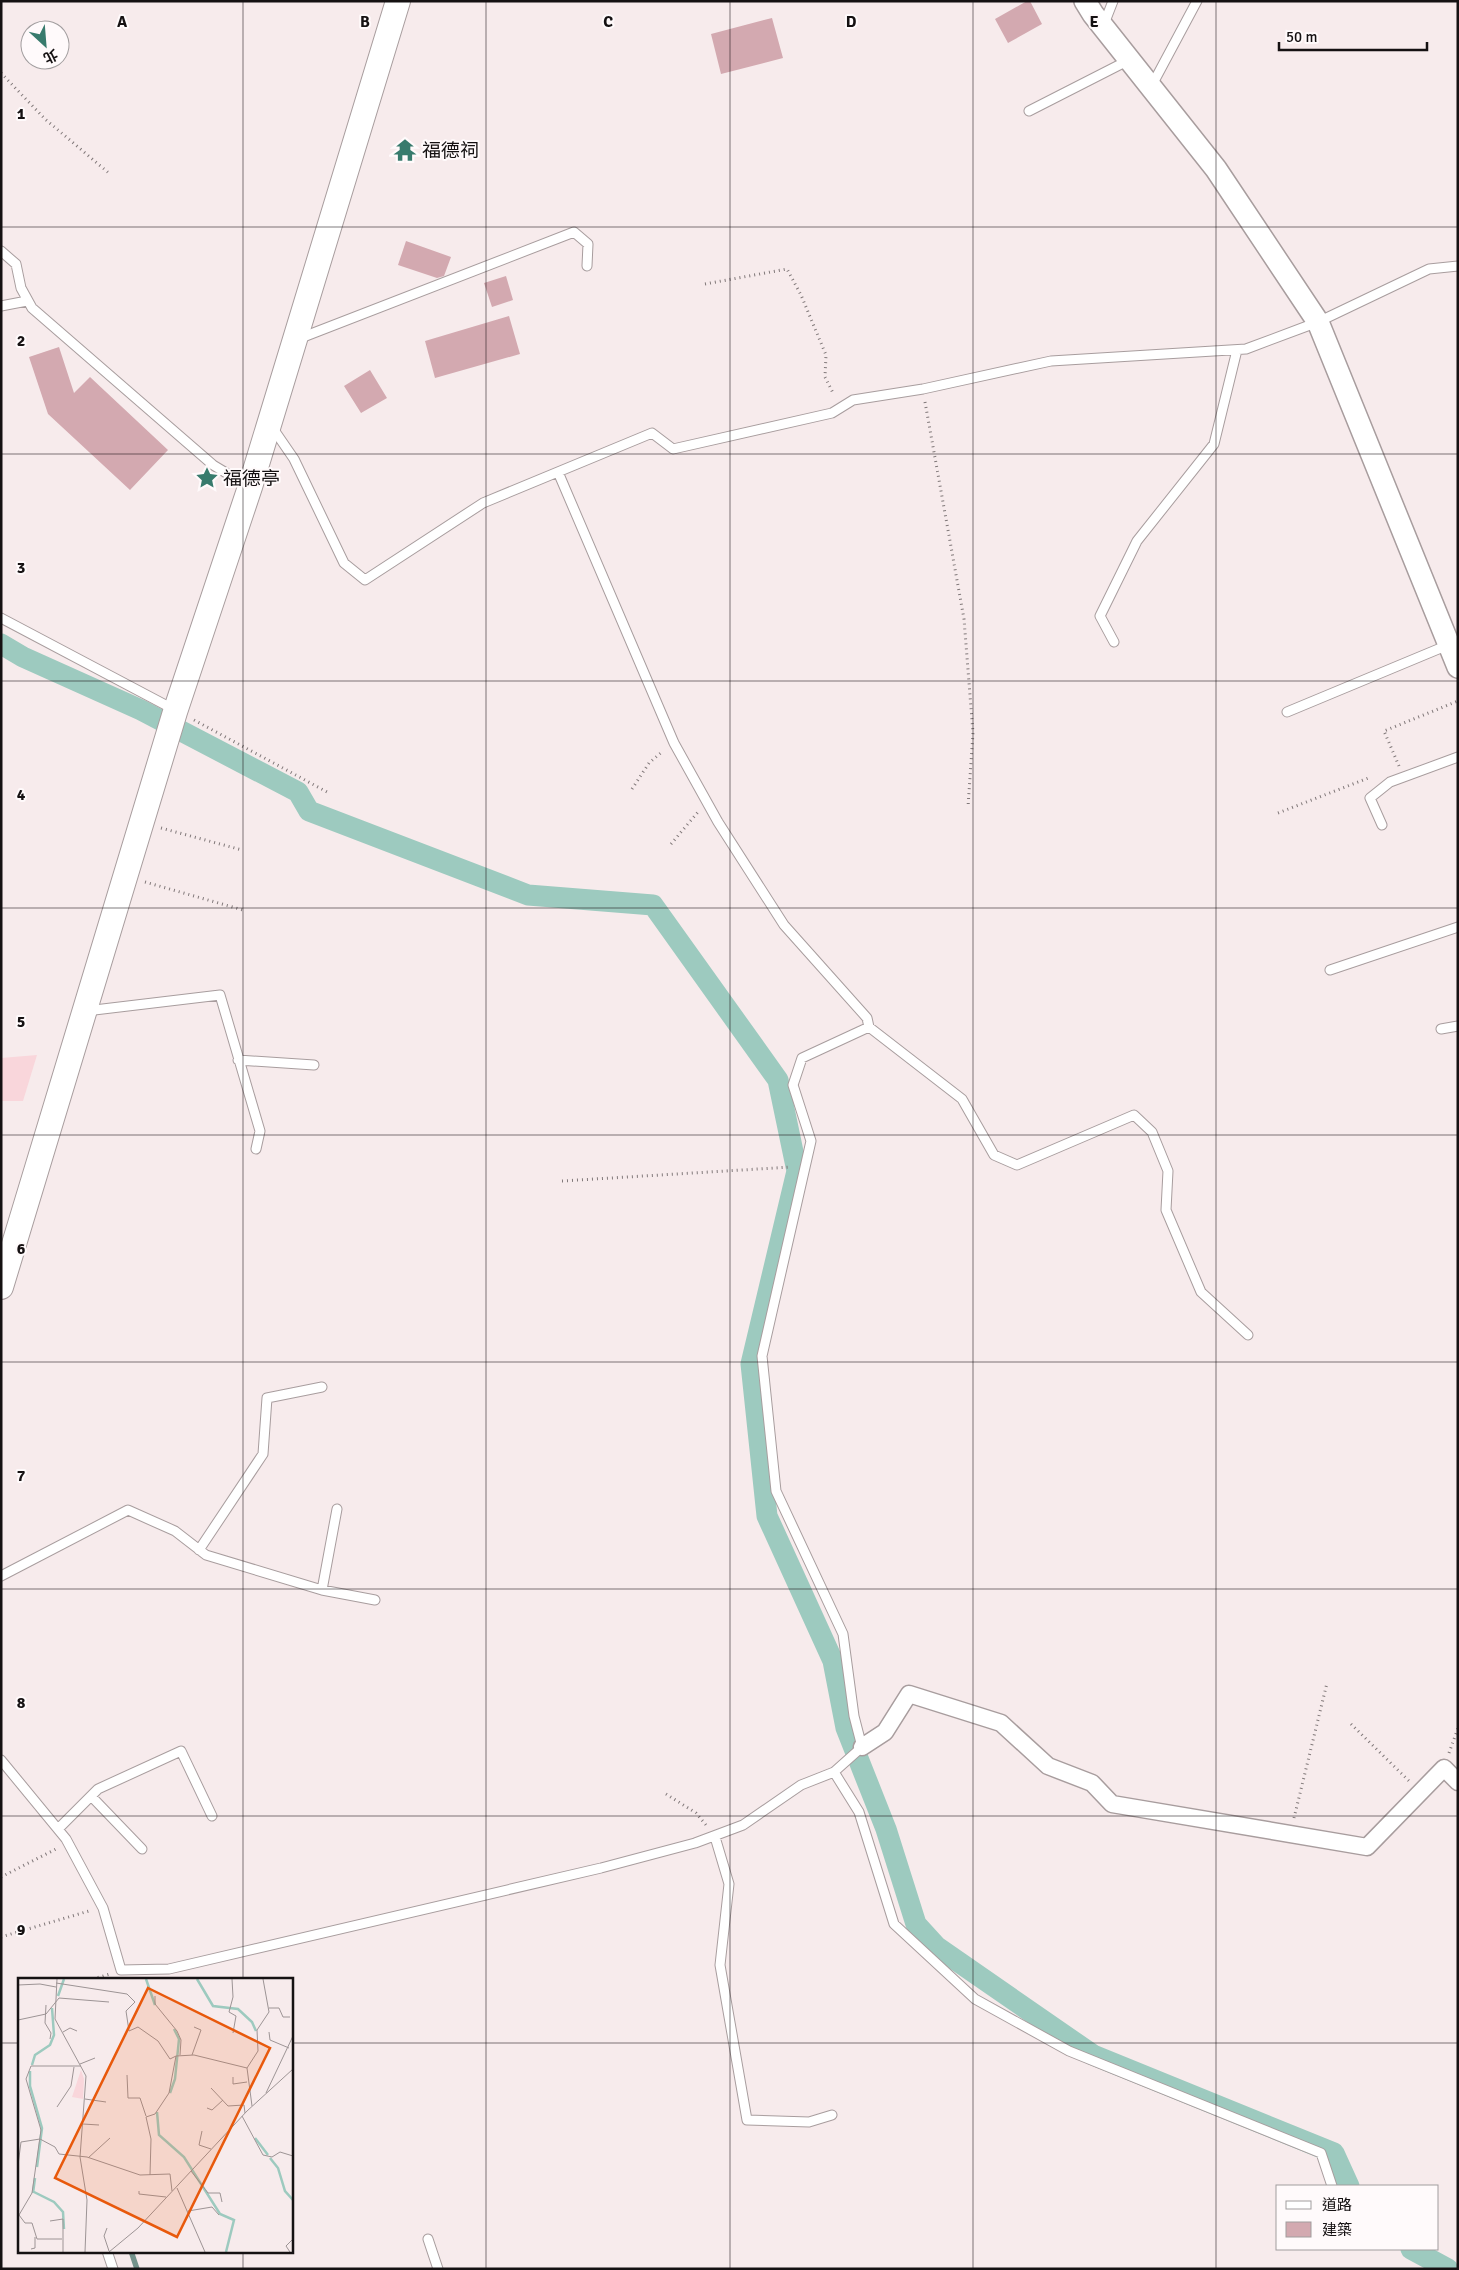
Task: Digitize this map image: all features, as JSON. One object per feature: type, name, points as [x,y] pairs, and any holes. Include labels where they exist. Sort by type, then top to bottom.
[{"type":"main road","points":[[1,1287],[86,1011],[175,711],[250,487],[398,1]]},
{"type":"street","points":[[1085,1],[1103,27],[1216,169],[1318,322],[1458,667]]},
{"type":"street","points":[[862,1747],[885,1732],[909,1694],[1001,1723],[1048,1766],[1092,1783],[1112,1804],[1367,1847],[1444,1768],[1458,1782]]},
{"type":"lane","points":[[1103,27],[1113,1]]},
{"type":"lane","points":[[1151,87],[1197,1]]},
{"type":"lane","points":[[1029,111],[1129,60]]},
{"type":"lane","points":[[294,341],[574,232],[588,244],[587,266]]},
{"type":"lane","points":[[1,251],[16,264],[21,288],[27,300],[38,313],[214,465],[250,487]]},
{"type":"lane","points":[[269,423],[294,459],[344,563],[365,580],[483,503],[652,433],[674,449],[832,413],[853,400],[923,389],[1051,361],[1246,349],[1318,322],[1429,269],[1458,266]]},
{"type":"lane","points":[[1,306],[27,300]]},
{"type":"lane","points":[[1114,642],[1100,616],[1103,608],[1137,541],[1214,444],[1237,350]]},
{"type":"lane","points":[[558,472],[674,742],[706,801],[784,925],[867,1018],[869,1027],[962,1099],[994,1155],[1017,1165],[1134,1115],[1152,1132],[1168,1171],[1166,1210],[1201,1292],[1248,1335]]},
{"type":"lane","points":[[1,618],[175,711]]},
{"type":"lane","points":[[1287,712],[1448,645]]},
{"type":"lane","points":[[1382,825],[1370,798],[1390,782],[1458,757]]},
{"type":"lane","points":[[1330,970],[1458,927]]},
{"type":"lane","points":[[86,1011],[220,995],[260,1131],[256,1149]]},
{"type":"lane","points":[[1441,1029],[1458,1026]]},
{"type":"lane","points":[[1,1760],[68,1843],[103,1908],[120,1974],[179,1967],[601,1868],[715,1837],[743,1825],[801,1785],[834,1772],[862,1747],[854,1716],[843,1634],[776,1491],[762,1356],[811,1141],[793,1085],[802,1058],[869,1027]]},
{"type":"lane","points":[[238,1060],[314,1065]]},
{"type":"lane","points":[[199,1550],[263,1454],[267,1398],[322,1387]]},
{"type":"lane","points":[[322,1590],[337,1509]]},
{"type":"lane","points":[[1,1576],[128,1510],[175,1531],[206,1555],[322,1590],[375,1600]]},
{"type":"lane","points":[[58,1829],[98,1789],[181,1751],[212,1816]]},
{"type":"lane","points":[[834,1772],[859,1812],[894,1924],[975,1999],[1069,2051],[1321,2153],[1332,2185]]},
{"type":"lane","points":[[91,1796],[142,1849]]},
{"type":"lane","points":[[715,1837],[729,1884],[720,1965],[746,2120],[809,2122],[832,2115]]},
{"type":"lane","points":[[428,2239],[438,2269]]},
{"type":"lane","points":[[108,2252],[113,2269]]},
{"type":"path","points":[[1,73],[45,119],[110,174]]},
{"type":"path","points":[[705,284],[787,269],[801,295],[826,355],[825,377],[841,407]]},
{"type":"path","points":[[923,389],[964,619],[974,733],[968,807]]},
{"type":"path","points":[[1390,770],[1399,767],[1384,731],[1458,701]]},
{"type":"path","points":[[175,711],[329,793]]},
{"type":"path","points":[[632,789],[649,763],[674,742]]},
{"type":"path","points":[[1278,813],[1380,774]]},
{"type":"path","points":[[670,844],[706,801]]},
{"type":"path","points":[[141,823],[242,850]]},
{"type":"path","points":[[125,876],[243,910]]},
{"type":"path","points":[[562,1182],[806,1166]]},
{"type":"path","points":[[1291,1834],[1327,1682]]},
{"type":"path","points":[[1351,1724],[1420,1791]]},
{"type":"path","points":[[1444,1768],[1458,1728]]},
{"type":"path","points":[[666,1794],[696,1813],[715,1837]]},
{"type":"path","points":[[1,1877],[68,1843]]},
{"type":"path","points":[[1,1937],[103,1908]]},
{"type":"shaded area","points":[[37,1055],[23,1101],[1,1101],[1,1058]]},
{"type":"building","points":[[1030,1],[1042,24],[1008,43],[995,19]]},
{"type":"building","points":[[772,18],[783,58],[721,74],[711,34]]},
{"type":"building","points":[[406,241],[451,257],[444,276],[437,278],[398,265]]},
{"type":"building","points":[[506,276],[513,300],[492,307],[484,283]]},
{"type":"building","points":[[509,316],[520,354],[435,378],[425,341]]},
{"type":"building","points":[[59,347],[74,393],[90,377],[168,450],[130,490],[48,414],[29,357]]},
{"type":"building","points":[[370,370],[387,398],[361,413],[344,386]]},
{"type":"waterway","points":[[1,644],[23,657],[141,710],[298,792],[309,811],[528,895],[653,905],[778,1080],[797,1171],[751,1364],[767,1516],[833,1661],[846,1728],[886,1829],[916,1924],[937,1947],[1093,2055],[1334,2153],[1349,2185]]},
{"type":"waterway","points":[[1413,2250],[1448,2269]]},
{"type":"waterway","points":[[131,2252],[137,2269]]},
{"type":"place","name":"福德祠","points":[[405,150]]},
{"type":"place","name":"福德亭","points":[[207,478]]}]
